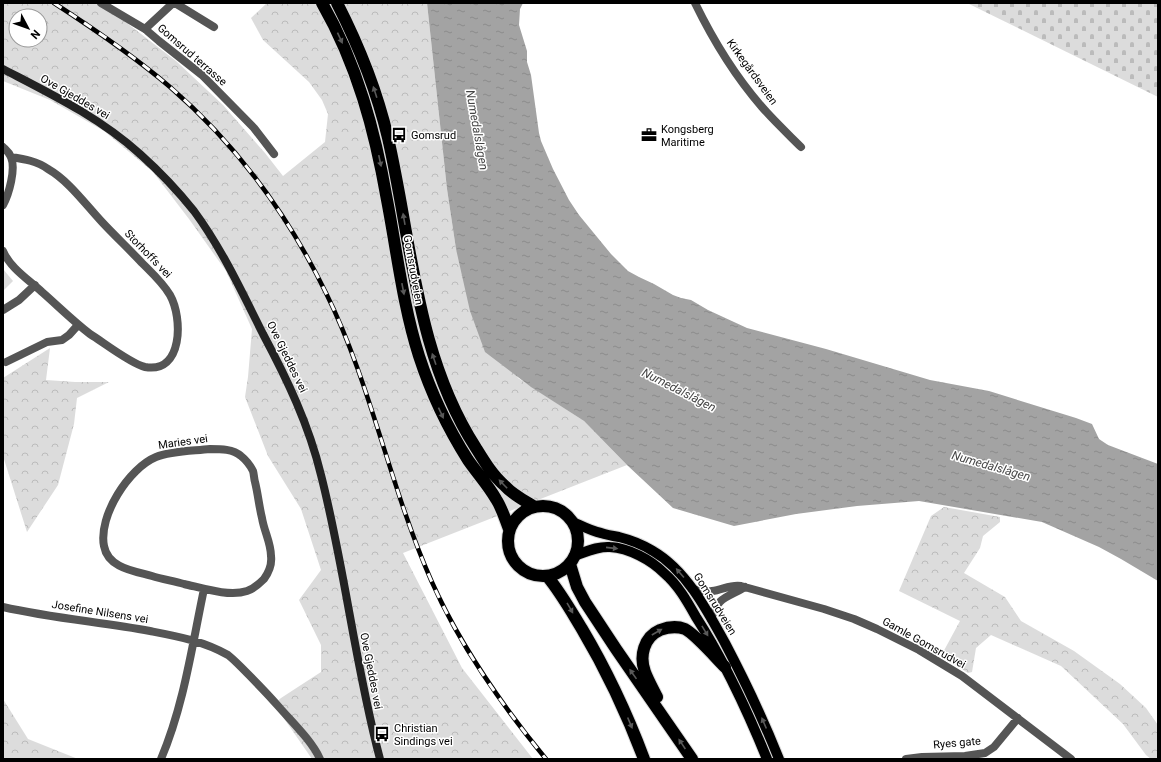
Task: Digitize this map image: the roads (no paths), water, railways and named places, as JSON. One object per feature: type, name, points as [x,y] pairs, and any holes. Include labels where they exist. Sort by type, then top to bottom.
[{"type":"highway","name":"Gomsrudveien","points":[[322,3],[338,33],[354,70],[373,132],[386,192],[408,311],[417,349],[426,376],[452,433],[468,460],[496,498],[509,529]]},
{"type":"highway","name":"Gomsrudveien","points":[[337,3],[350,28],[376,93],[395,170],[421,311],[431,350],[442,381],[471,440],[496,477],[510,491],[535,507]]},
{"type":"highway","points":[[547,506],[556,508],[564,513],[573,522],[578,540],[577,548],[572,560],[560,572],[547,576],[529,574],[522,570],[515,564],[508,548],[507,539],[509,529],[513,522],[519,515],[535,507],[547,506]]},
{"type":"highway","points":[[572,560],[578,587],[585,602],[692,759]]},
{"type":"highway","points":[[547,576],[562,596],[599,659],[622,705],[644,759]]},
{"type":"highway","points":[[672,729],[645,672],[642,656],[648,638],[656,632],[664,629],[676,627],[685,629],[694,635],[725,667]]},
{"type":"main road","name":"Gomsrudveien","points":[[573,522],[595,532],[631,540],[649,548],[671,563],[692,589],[711,619],[747,685],[779,759]]},
{"type":"main road","name":"Gomsrudveien","points":[[572,560],[596,548],[616,548],[639,556],[663,572],[680,591],[710,640],[750,718],[767,759]]},
{"type":"street","name":"Gomsrud terrasse","points":[[101,3],[145,29],[202,75],[254,128],[274,154]]},
{"type":"street","points":[[145,29],[174,3],[214,27]]},
{"type":"street","name":"Kirkegårdsveien","points":[[695,3],[717,44],[750,92],[769,115],[801,147]]},
{"type":"street","name":"Ove Gjeddes vei","points":[[3,70],[82,111],[117,135],[140,154],[175,189],[192,210],[204,226],[226,263],[288,381],[313,445],[330,511],[365,697],[380,759]]},
{"type":"street","points":[[3,147],[11,157],[12,166],[8,192],[3,205]]},
{"type":"street","name":"Storhoffs vei","points":[[3,250],[5,256],[19,272],[78,325],[127,358],[142,366],[153,368],[163,365],[170,358],[178,332],[178,319],[170,296],[161,282],[64,180],[50,169],[40,164],[11,157]]},
{"type":"street","points":[[3,310],[19,300],[35,286]]},
{"type":"street","points":[[6,362],[48,342],[62,340],[78,325]]},
{"type":"street","name":"Maries vei","points":[[210,448],[222,449],[232,451],[240,455],[253,471],[262,521],[271,547],[272,557],[267,575],[254,587],[246,591],[229,592],[204,589],[120,566],[111,560],[106,553],[103,536],[104,526],[109,512],[121,490],[143,464],[164,454],[210,448]]},
{"type":"street","name":"Gamle Gomsrudvei","points":[[692,589],[712,591],[737,585],[760,590],[824,609],[877,629],[919,650],[962,676],[1071,759]]},
{"type":"street","points":[[711,619],[714,611],[724,597],[745,587]]},
{"type":"street","points":[[161,759],[168,743],[190,661],[204,589]]},
{"type":"street","name":"Josefine Nilsens vei","points":[[3,607],[29,613],[123,626],[175,636],[216,649],[229,656],[275,702],[318,753],[320,759]]},
{"type":"street","name":"Ryes gate","points":[[906,759],[922,756],[966,756],[985,753],[994,747],[1018,718]]},
{"type":"water","name":"Numedalslågen","points":[[427,3],[523,3],[520,9],[519,25],[527,51],[527,62],[531,75],[541,141],[553,169],[569,200],[579,215],[611,254],[628,271],[673,295],[691,300],[708,310],[747,328],[826,349],[930,380],[989,391],[1076,418],[1092,424],[1099,439],[1108,445],[1158,464],[1158,581],[1099,547],[1042,522],[919,501],[857,506],[796,514],[734,526],[673,508],[627,465],[584,421],[531,387],[485,352],[470,311],[456,249],[447,189]]},
{"type":"railway","points":[[54,3],[142,64],[194,109],[217,132],[258,182],[295,236],[326,293],[356,363],[404,509],[417,545],[442,604],[482,674],[497,696],[546,759]]},
{"type":"place","name":"Gomsrud","points":[[399,135]]},
{"type":"place","name":"Kongsberg Maritime","points":[[649,135]]},
{"type":"place","name":"Christian Sindings vei","points":[[382,734]]}]
